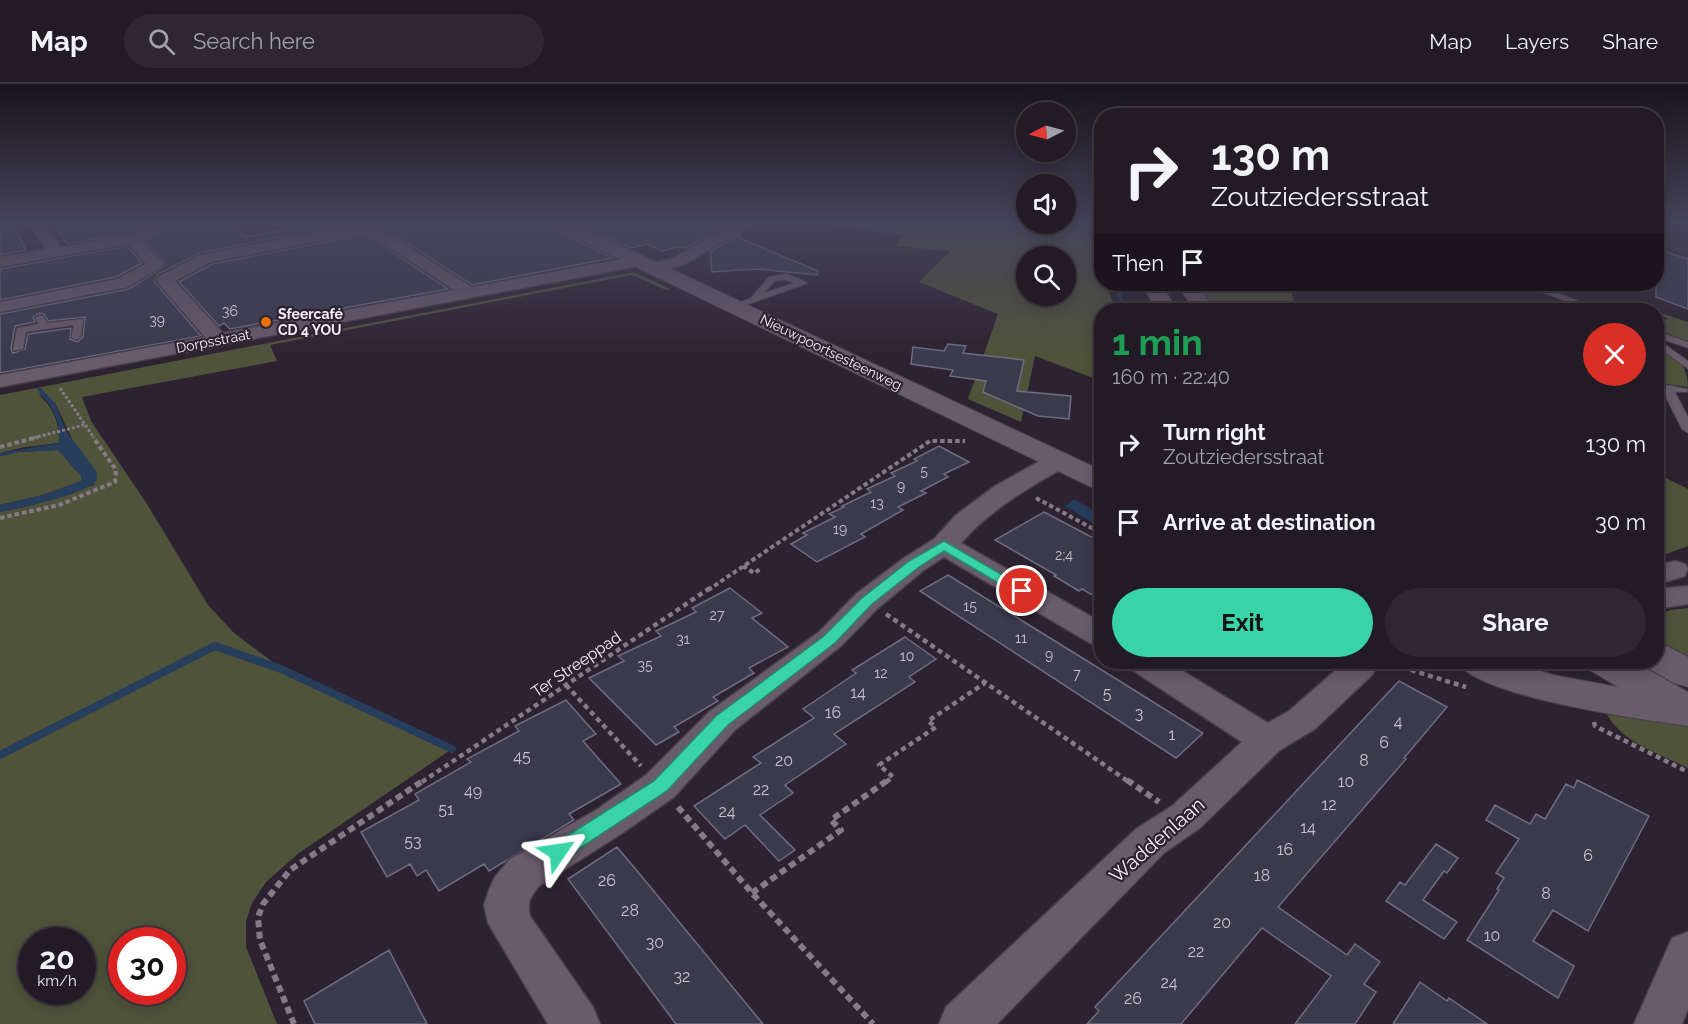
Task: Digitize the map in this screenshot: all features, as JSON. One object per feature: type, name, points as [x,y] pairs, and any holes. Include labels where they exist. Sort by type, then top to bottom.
[{"type":"main road","name":"Nieuwpoortsesteenweg","points":[[656,268],[744,303],[1094,478]]},
{"type":"main road","points":[[1664,660],[1688,674]]},
{"type":"main road","points":[[1617,669],[1688,711]]},
{"type":"main road","points":[[1474,675],[1577,695],[1688,711]]},
{"type":"street","points":[[186,268],[165,280],[218,340]]},
{"type":"street","points":[[434,268],[470,293]]},
{"type":"street","name":"Dorpsstraat","points":[[0,381],[470,293],[623,268]]},
{"type":"street","points":[[0,307],[32,304],[122,283],[148,269],[182,270]]},
{"type":"street","points":[[576,1024],[510,923],[506,905],[510,890],[524,873],[610,821],[660,786],[722,721],[830,639],[867,601],[914,564],[944,545],[966,521],[1014,486],[1058,461]]},
{"type":"street","points":[[944,545],[1094,632]]},
{"type":"street","points":[[1155,669],[1267,740]]},
{"type":"street","name":"Waddenlaan","points":[[963,1024],[1150,841],[1186,817],[1267,740],[1302,720],[1367,669]]},
{"type":"street","points":[[1658,1024],[1688,953]]},
{"type":"lane","points":[[1545,291],[1578,303]]},
{"type":"lane","points":[[18,349],[21,330],[42,322],[80,321],[76,337]]},
{"type":"lane","points":[[1664,337],[1688,345]]},
{"type":"lane","points":[[1664,347],[1688,366]]},
{"type":"lane","points":[[1686,393],[1667,388],[1688,429]]},
{"type":"path","points":[[0,518],[54,506],[94,493],[115,482],[116,470],[84,425],[70,400],[56,383]]},
{"type":"path","points":[[0,447],[84,425]]},
{"type":"path","name":"Ter Streeppad","points":[[294,1024],[260,944],[258,918],[269,895],[290,870],[930,441],[970,441]]},
{"type":"path","points":[[1014,486],[1094,529]]},
{"type":"path","points":[[743,566],[754,573],[762,568]]},
{"type":"path","points":[[867,601],[1186,817]]},
{"type":"path","points":[[1434,669],[1474,675]]},
{"type":"path","points":[[752,893],[841,830],[831,820],[893,777],[879,765],[936,726],[928,721],[985,682]]},
{"type":"path","points":[[566,686],[660,786],[752,893],[873,1024]]},
{"type":"green space","points":[[933,268],[1016,268],[1016,306],[1076,306],[1076,268],[1094,268],[1094,291],[1109,291],[1113,303],[1094,303],[1094,378],[1035,356],[1021,422],[968,399],[998,314],[919,282]]},
{"type":"green space","points":[[634,272],[670,289],[666,290],[632,275],[270,345],[277,361],[82,397],[91,421],[147,504],[208,605],[234,633],[282,669],[452,749],[299,853],[266,882],[252,903],[246,921],[246,947],[277,1024],[0,1024],[0,512],[25,507],[94,485],[55,403],[44,394],[40,396],[55,417],[59,443],[0,453],[0,395]]},
{"type":"green space","points":[[1201,291],[1291,291],[1295,303],[1210,303]]},
{"type":"green space","points":[[1664,314],[1688,322],[1688,342],[1664,332],[1664,320],[1669,319],[1664,317]]},
{"type":"green space","points":[[1664,351],[1680,362],[1686,373],[1688,387],[1664,385]]},
{"type":"green space","points":[[58,450],[81,476],[82,481],[43,495],[0,505],[0,456],[20,452]]},
{"type":"green space","points":[[1664,477],[1688,489],[1688,546],[1664,555]]},
{"type":"green space","points":[[1688,608],[1688,660],[1664,644],[1664,613]]},
{"type":"green space","points":[[1605,710],[1688,724],[1688,768],[1640,745],[1611,721]]},
{"type":"water","points":[[37,388],[41,388],[55,403],[66,431],[97,472],[97,480],[90,486],[67,496],[0,512],[0,505],[43,495],[81,481],[81,476],[58,450],[20,452],[0,456],[0,453],[59,443],[54,413]]},
{"type":"water","points":[[1074,499],[1094,511],[1094,524],[1065,506]]},
{"type":"building","points":[[133,268],[116,277],[0,300],[0,269]]},
{"type":"building","points":[[162,268],[170,268],[158,274],[154,281],[201,336],[0,373],[0,314],[129,289]],"holes":[[[39,313],[44,314],[48,321],[85,317],[83,337],[77,342],[70,339],[71,328],[28,334],[25,349],[13,353],[11,349],[15,326],[35,322],[33,317]]]},
{"type":"building","points":[[205,268],[416,268],[448,289],[230,329],[224,323],[219,326],[179,282]]},
{"type":"building","points":[[445,268],[561,268],[472,285]]},
{"type":"building","points":[[712,268],[810,268],[818,271],[817,275],[756,269],[712,272]]},
{"type":"building","points":[[1664,268],[1688,268],[1688,309],[1656,297],[1656,291],[1664,291]]},
{"type":"building","points":[[948,344],[966,346],[963,353],[1024,360],[1017,391],[1071,396],[1069,419],[1038,416],[983,392],[986,381],[950,376],[953,370],[911,364],[913,347],[944,351]]},
{"type":"building","points":[[939,446],[969,462],[944,474],[948,477],[921,491],[926,493],[898,507],[903,510],[861,534],[865,537],[817,562],[791,544],[807,535],[803,533],[835,517],[829,514],[871,492],[867,489],[895,476],[891,473],[917,461],[914,459]]},
{"type":"building","points":[[1044,512],[1094,538],[1094,596],[1082,589],[1079,591],[995,540]]},
{"type":"building","points":[[948,575],[1094,665],[1094,669],[1100,669],[1203,733],[1176,758],[920,591]]},
{"type":"building","points":[[730,588],[762,613],[752,618],[788,647],[749,668],[754,673],[713,697],[718,701],[674,727],[679,732],[656,745],[589,678],[624,661],[618,656],[661,636],[656,631],[696,612],[692,608]]},
{"type":"building","points":[[905,637],[936,659],[909,677],[915,682],[834,734],[846,744],[785,785],[793,793],[760,815],[795,850],[779,861],[745,825],[725,839],[694,806],[761,763],[753,757],[814,718],[803,709],[856,673],[852,670]]},
{"type":"building","points":[[1399,681],[1447,707],[1404,758],[1406,759],[1278,907],[1347,955],[1355,944],[1380,962],[1364,984],[1376,992],[1355,1024],[1295,1024],[1331,976],[1262,928],[1181,1024],[1087,1024],[1099,1011],[1095,1007]]},
{"type":"building","points":[[566,700],[596,734],[583,741],[621,784],[569,814],[574,820],[489,871],[484,864],[439,891],[426,870],[417,876],[410,864],[387,877],[361,832],[419,800],[415,794],[471,762],[467,759],[519,731],[515,726]]},
{"type":"building","points":[[1577,780],[1649,816],[1588,931],[1553,910],[1533,941],[1574,966],[1558,998],[1467,940],[1499,890],[1497,889],[1504,878],[1496,873],[1519,839],[1486,820],[1495,805],[1530,824],[1536,814],[1545,819],[1566,784],[1574,788]]},
{"type":"building","points":[[1436,844],[1458,858],[1447,873],[1444,871],[1423,900],[1457,922],[1444,939],[1386,901],[1400,882],[1405,885]]},
{"type":"building","points":[[617,847],[763,1024],[676,1024],[568,879]]},
{"type":"building","points":[[389,950],[427,1024],[315,1024],[304,1001]]},
{"type":"building","points":[[1420,982],[1447,1001],[1449,998],[1487,1024],[1393,1024]]},
{"type":"waterway","points":[[1117,291],[1123,303]]},
{"type":"waterway","points":[[0,755],[215,646],[281,669],[452,749]]},
{"type":"place","name":"Sfeercafé CD 4 YOU","points":[[266,322]]},
{"type":"route","points":[[558,852],[610,821],[660,786],[722,721],[830,639],[867,601],[914,564],[944,545],[1022,591]]}]
